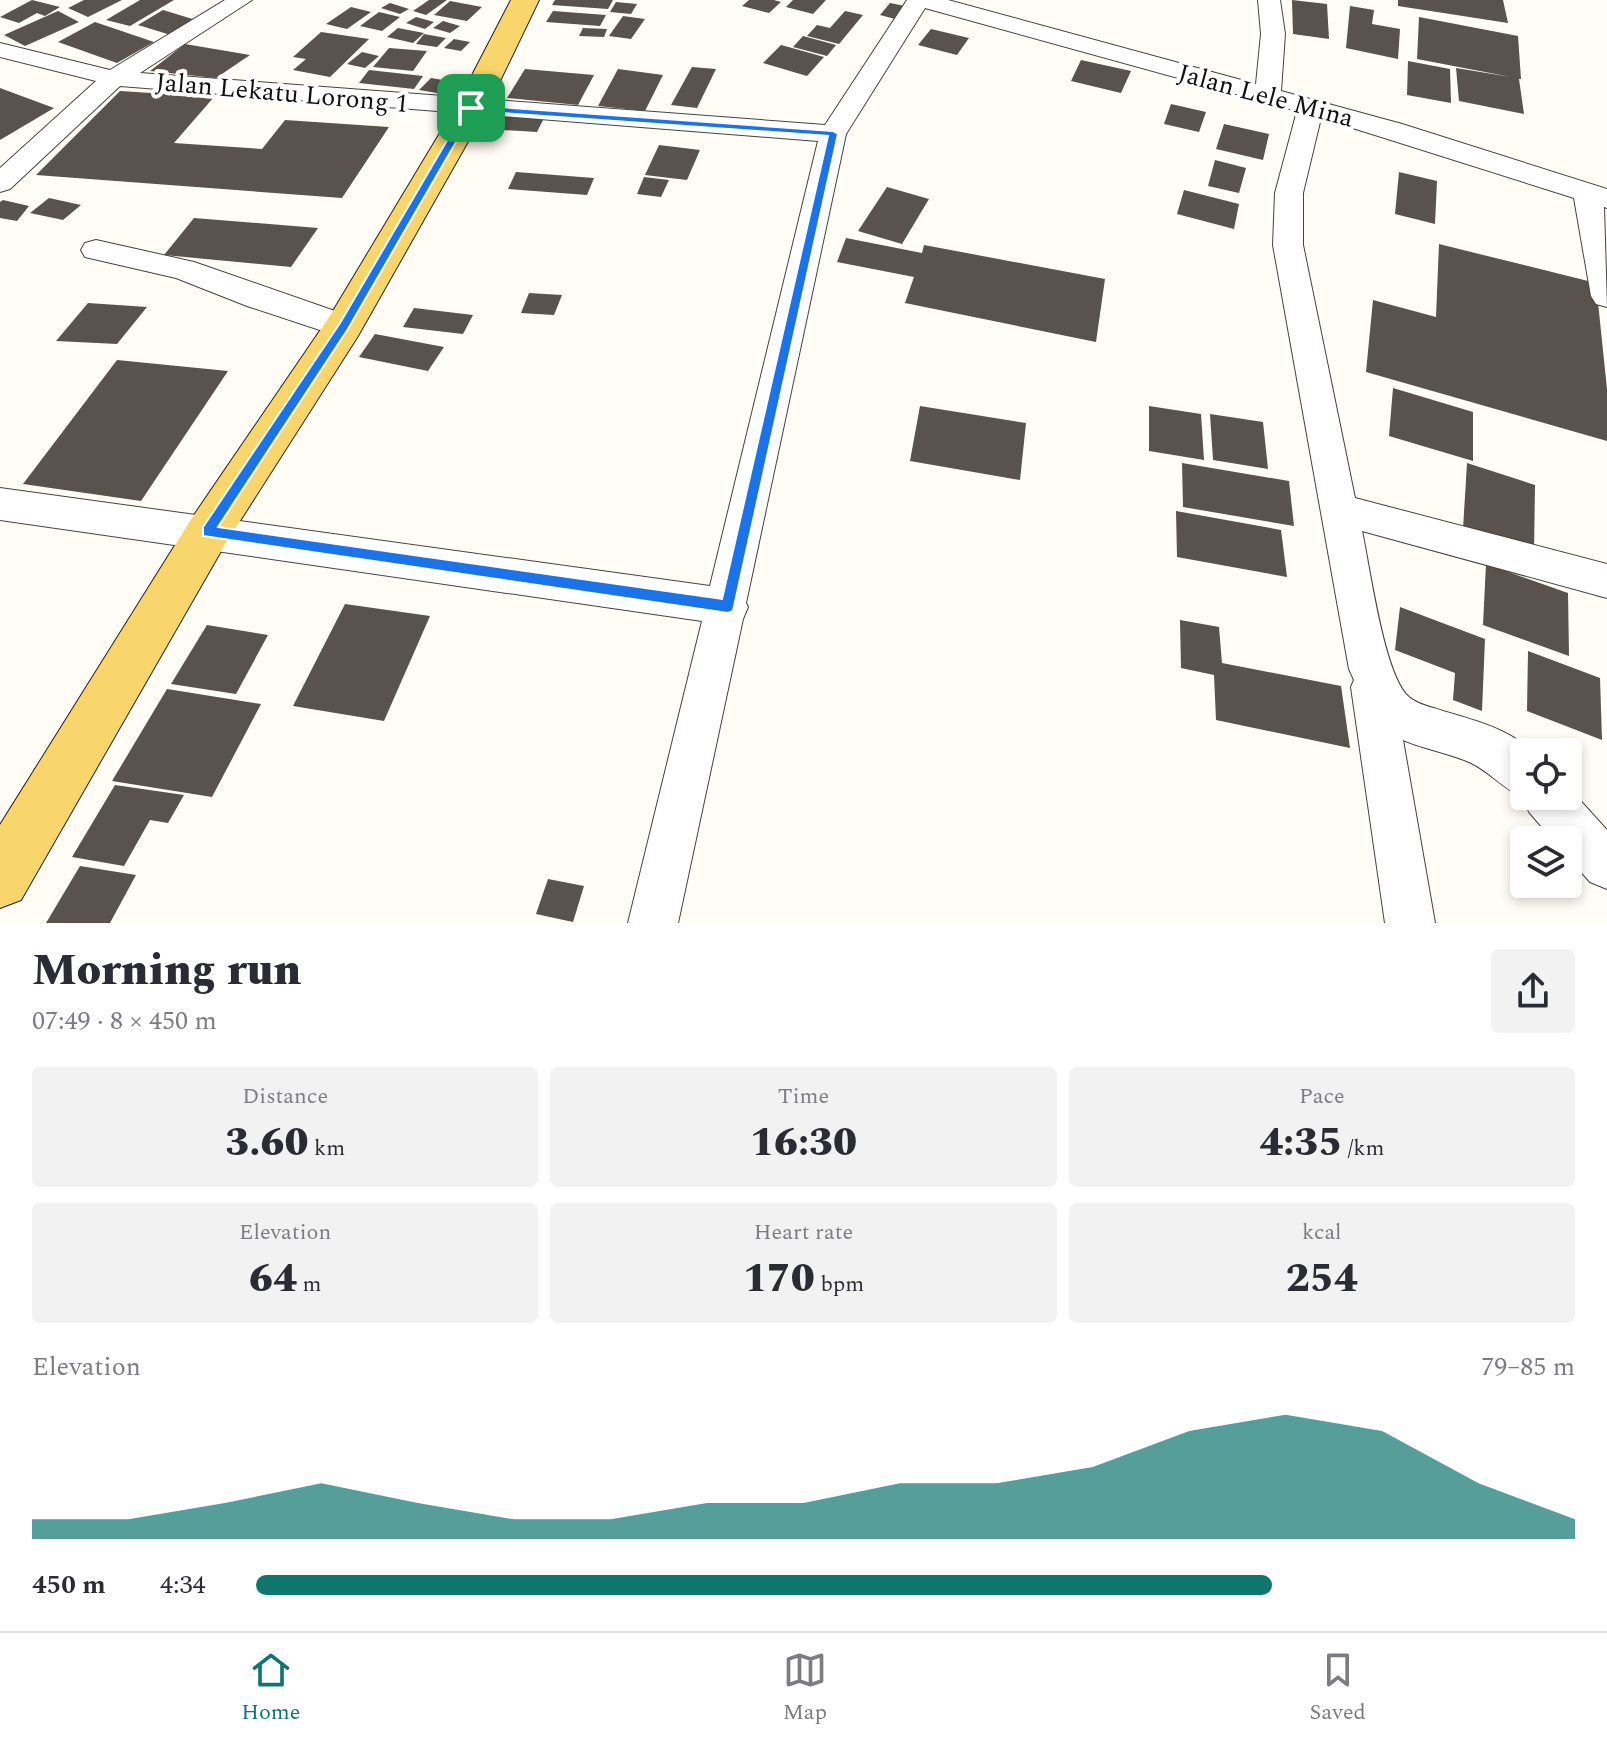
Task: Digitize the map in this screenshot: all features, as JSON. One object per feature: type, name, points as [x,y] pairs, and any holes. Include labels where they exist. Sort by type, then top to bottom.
[{"type":"main road","points":[[0,879],[208,532],[344,326],[471,108],[525,0]]},
{"type":"street","name":"Jalan Lekatu Lorong 1","points":[[0,183],[114,78],[241,0]]},
{"type":"street","points":[[653,923],[728,607],[833,134],[924,0]]},
{"type":"street","name":"Jalan Lele Mina","points":[[924,0],[1487,158],[1597,196]]},
{"type":"street","points":[[1268,96],[1273,34],[1269,0]]},
{"type":"street","name":"Jalan Lekatu Lorong 1","points":[[0,50],[114,78],[833,134]]},
{"type":"street","points":[[1311,107],[1289,193],[1288,245],[1370,669],[1410,923]]},
{"type":"street","points":[[1597,196],[1607,296]]},
{"type":"street","points":[[96,250],[183,269],[344,326]]},
{"type":"street","points":[[0,504],[728,607]]},
{"type":"street","points":[[1339,509],[1607,581]]},
{"type":"street","points":[[1370,669],[1392,711],[1411,722],[1480,744],[1510,761]]},
{"type":"street","points":[[1558,810],[1607,865]]},
{"type":"building","points":[[32,0],[60,7],[45,16],[37,13],[19,23],[0,17]]},
{"type":"building","points":[[84,0],[122,0],[88,17],[68,8]]},
{"type":"building","points":[[140,0],[174,0],[130,26],[106,20]]},
{"type":"building","points":[[429,0],[447,0],[426,15],[413,11]]},
{"type":"building","points":[[555,0],[613,0],[608,9],[552,5]]},
{"type":"building","points":[[749,0],[781,2],[769,13],[742,6]]},
{"type":"building","points":[[793,0],[826,0],[813,14],[786,7]]},
{"type":"building","points":[[1292,0],[1327,4],[1329,39],[1293,34]]},
{"type":"building","points":[[1398,0],[1503,0],[1508,23],[1398,6]]},
{"type":"building","points":[[450,1],[482,7],[467,21],[434,15]]},
{"type":"building","points":[[616,2],[637,4],[631,14],[610,12]]},
{"type":"building","points":[[390,3],[409,9],[400,14],[381,8]]},
{"type":"building","points":[[890,3],[905,6],[895,19],[880,15]]},
{"type":"building","points":[[1350,6],[1374,10],[1372,24],[1400,29],[1398,59],[1346,48]]},
{"type":"building","points":[[351,7],[371,12],[347,29],[326,24]]},
{"type":"building","points":[[163,10],[199,21],[174,36],[138,25]]},
{"type":"building","points":[[58,11],[79,22],[25,46],[4,35]]},
{"type":"building","points":[[553,11],[606,15],[600,26],[546,22]]},
{"type":"building","points":[[845,11],[863,15],[839,44],[807,36],[817,25],[830,28]]},
{"type":"building","points":[[379,12],[400,17],[382,31],[360,26]]},
{"type":"building","points":[[623,16],[645,19],[631,39],[609,36]]},
{"type":"building","points":[[416,17],[434,22],[425,29],[406,23]]},
{"type":"building","points":[[1419,17],[1518,36],[1524,114],[1459,101],[1456,68],[1511,77],[1417,59]]},
{"type":"building","points":[[443,21],[460,26],[450,33],[433,28]]},
{"type":"building","points":[[95,22],[154,42],[117,63],[58,42]]},
{"type":"building","points":[[398,28],[424,33],[413,43],[387,37]]},
{"type":"building","points":[[583,28],[607,29],[604,37],[579,36]]},
{"type":"building","points":[[931,29],[969,38],[957,55],[918,45]]},
{"type":"building","points":[[321,32],[369,39],[330,77],[293,70],[306,59],[293,57]]},
{"type":"building","points":[[424,34],[446,38],[437,47],[416,44]]},
{"type":"building","points":[[803,36],[836,45],[827,56],[793,47]]},
{"type":"building","points":[[454,39],[470,42],[461,51],[444,48]]},
{"type":"building","points":[[185,44],[250,55],[216,78],[150,71]]},
{"type":"building","points":[[781,45],[824,57],[807,76],[763,63]]},
{"type":"building","points":[[389,48],[427,51],[413,71],[373,67]]},
{"type":"building","points":[[362,52],[379,56],[365,68],[347,64]]},
{"type":"building","points":[[1081,60],[1131,71],[1121,93],[1071,81]]},
{"type":"building","points":[[1408,61],[1450,69],[1451,103],[1407,95]]},
{"type":"building","points":[[692,67],[716,69],[697,108],[671,105]]},
{"type":"building","points":[[525,69],[594,75],[578,105],[507,98]]},
{"type":"building","points":[[618,69],[663,75],[645,111],[598,106]]},
{"type":"building","points":[[369,70],[423,76],[414,89],[359,83]]},
{"type":"building","points":[[431,78],[448,81],[437,93],[419,90]]},
{"type":"building","points":[[0,88],[54,108],[0,140]]},
{"type":"building","points":[[120,91],[214,97],[174,143],[262,149],[285,120],[389,127],[342,198],[36,175]]},
{"type":"building","points":[[1171,104],[1206,112],[1199,132],[1164,124]]},
{"type":"building","points":[[493,115],[544,118],[537,132],[486,129]]},
{"type":"building","points":[[1224,124],[1269,134],[1263,160],[1216,149]]},
{"type":"building","points":[[659,145],[700,150],[687,180],[645,175]]},
{"type":"building","points":[[1215,160],[1246,168],[1239,193],[1208,186]]},
{"type":"building","points":[[516,172],[594,178],[587,195],[508,189]]},
{"type":"building","points":[[1399,172],[1437,181],[1435,224],[1395,214]]},
{"type":"building","points":[[644,177],[669,180],[661,197],[637,194]]},
{"type":"building","points":[[887,187],[929,199],[902,244],[858,231]]},
{"type":"building","points":[[1184,190],[1239,204],[1234,229],[1177,214]]},
{"type":"building","points":[[49,198],[81,205],[63,220],[30,213]]},
{"type":"building","points":[[0,202],[29,206],[17,221],[0,218]]},
{"type":"building","points":[[194,218],[318,228],[291,267],[164,255]]},
{"type":"building","points":[[846,238],[922,253],[924,245],[1105,279],[1096,342],[905,303],[914,277],[837,262]]},
{"type":"building","points":[[1439,244],[1596,283],[1607,389],[1607,441],[1366,372],[1373,300],[1436,317]]},
{"type":"building","points":[[529,293],[562,295],[554,315],[521,313]]},
{"type":"building","points":[[88,303],[147,307],[117,344],[56,341]]},
{"type":"building","points":[[414,308],[473,315],[463,334],[403,327]]},
{"type":"building","points":[[375,334],[444,347],[428,371],[359,357]]},
{"type":"building","points":[[117,360],[228,371],[141,501],[23,484]]},
{"type":"building","points":[[1393,388],[1473,412],[1473,461],[1389,436]]},
{"type":"building","points":[[920,406],[1026,423],[1020,480],[910,461]]},
{"type":"building","points":[[1149,406],[1201,414],[1204,460],[1149,451]]},
{"type":"building","points":[[1210,414],[1263,422],[1268,469],[1213,460]]},
{"type":"building","points":[[1182,463],[1289,481],[1294,526],[1183,507]]},
{"type":"building","points":[[1467,463],[1535,485],[1534,553],[1463,529]]},
{"type":"building","points":[[1176,511],[1281,530],[1287,577],[1177,557]]},
{"type":"building","points":[[1486,564],[1568,593],[1569,656],[1483,625]]},
{"type":"building","points":[[345,604],[430,616],[384,721],[293,706]]},
{"type":"building","points":[[1400,607],[1485,639],[1482,711],[1453,700],[1455,673],[1395,650]]},
{"type":"building","points":[[1180,620],[1219,627],[1222,663],[1341,686],[1350,748],[1216,720],[1214,675],[1181,668]]},
{"type":"building","points":[[207,625],[268,635],[236,694],[171,684]]},
{"type":"building","points":[[1528,651],[1600,678],[1602,740],[1527,711]]},
{"type":"building","points":[[167,689],[261,704],[212,797],[112,781]]},
{"type":"building","points":[[115,785],[184,795],[168,823],[150,820],[124,866],[72,857]]},
{"type":"building","points":[[80,866],[136,875],[110,923],[46,923]]},
{"type":"building","points":[[548,879],[584,886],[573,922],[536,914]]},
{"type":"route","points":[[471,108],[833,134],[728,607],[208,532],[344,326],[471,108]]}]
